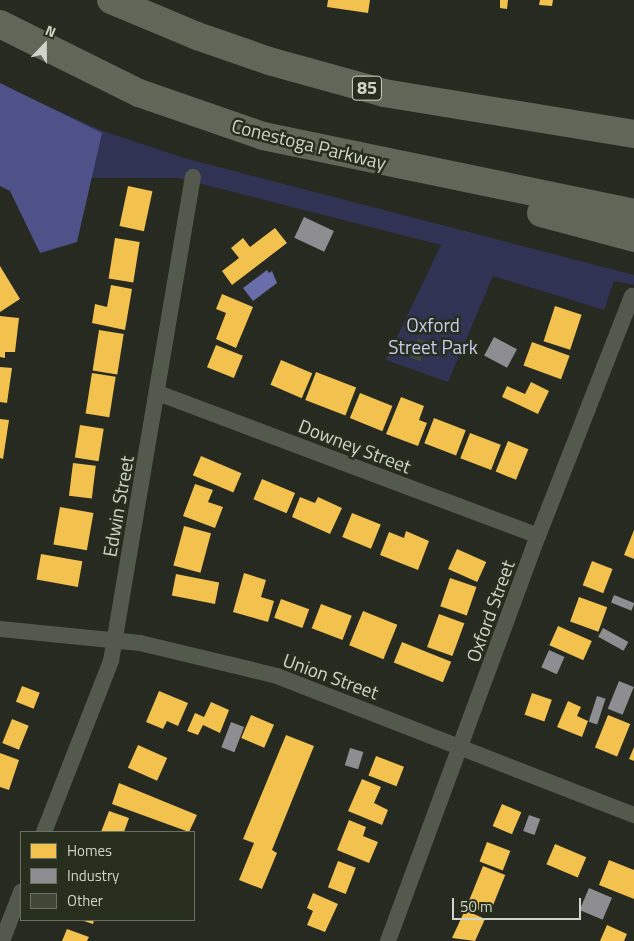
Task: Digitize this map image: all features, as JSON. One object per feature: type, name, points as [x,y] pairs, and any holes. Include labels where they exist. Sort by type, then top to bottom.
[{"type":"highway","name":"85","points":[[111,0],[197,36],[268,61],[384,92],[634,134]]},
{"type":"highway","name":"Conestoga Parkway","points":[[4,27],[139,93],[263,136],[402,167],[634,213]]},
{"type":"highway","points":[[402,167],[476,195],[634,238]]},
{"type":"street","name":"Edwin Street","points":[[44,831],[111,661],[158,393],[193,176]]},
{"type":"street","name":"Oxford Street","points":[[388,941],[462,747],[538,536],[632,296]]},
{"type":"street","name":"Downey Street","points":[[158,393],[538,536]]},
{"type":"street","name":"Union Street","points":[[0,629],[115,639],[203,656],[277,676],[634,815]]},
{"type":"street","points":[[2,941],[20,895]]},
{"type":"green space","name":"Oxford Street Park","points":[[0,85],[103,131],[184,158],[634,275],[634,285],[614,281],[604,310],[493,276],[448,382],[386,360],[441,245],[178,178],[47,178]]},
{"type":"shaded area","points":[[0,83],[102,133],[77,242],[40,253],[10,191],[0,186]]},
{"type":"shaded area","points":[[267,270],[269,273],[272,271],[277,283],[253,301],[243,288]]},
{"type":"building: Homes","points":[[328,0],[370,0],[368,13],[327,7]]},
{"type":"building: Homes","points":[[500,0],[508,0],[507,9],[500,8]]},
{"type":"building: Homes","points":[[540,0],[553,0],[552,6],[539,5]]},
{"type":"building: Homes","points":[[128,186],[152,191],[144,231],[119,226]]},
{"type":"building: Homes","points":[[275,228],[287,243],[232,285],[222,271],[239,258],[231,248],[243,238],[250,247]]},
{"type":"building: Homes","points":[[115,238],[140,242],[133,282],[109,278]]},
{"type":"building: Homes","points":[[0,266],[20,299],[0,312]]},
{"type":"building: Homes","points":[[111,285],[132,289],[125,330],[92,323],[95,304],[107,307]]},
{"type":"building: Homes","points":[[222,294],[253,307],[236,348],[216,339],[226,313],[216,309]]},
{"type":"building: Homes","points":[[555,306],[582,315],[570,350],[544,341]]},
{"type":"building: Homes","points":[[0,316],[19,318],[15,352],[5,352],[5,358],[0,357]]},
{"type":"building: Homes","points":[[99,330],[124,334],[117,374],[93,370]]},
{"type":"building: Homes","points":[[532,342],[570,356],[561,379],[523,365]]},
{"type":"building: Homes","points":[[216,345],[243,356],[234,378],[207,367]]},
{"type":"building: Homes","points":[[281,360],[312,373],[302,398],[270,385]]},
{"type":"building: Homes","points":[[0,367],[12,368],[7,403],[0,402]]},
{"type":"building: Homes","points":[[316,372],[356,387],[345,415],[305,400]]},
{"type":"building: Homes","points":[[92,373],[116,377],[109,417],[86,413]]},
{"type":"building: Homes","points":[[531,382],[549,391],[538,414],[502,397],[507,386],[525,394]]},
{"type":"building: Homes","points":[[360,393],[392,406],[382,431],[350,418]]},
{"type":"building: Homes","points":[[401,397],[424,406],[419,420],[427,423],[418,446],[386,434]]},
{"type":"building: Homes","points":[[434,418],[466,430],[456,455],[424,443]]},
{"type":"building: Homes","points":[[0,419],[9,420],[3,459],[0,458]]},
{"type":"building: Homes","points":[[80,425],[104,429],[99,461],[75,458]]},
{"type":"building: Homes","points":[[470,433],[501,445],[491,470],[460,458]]},
{"type":"building: Homes","points":[[508,441],[528,449],[516,480],[496,472]]},
{"type":"building: Homes","points":[[201,456],[242,473],[233,493],[193,475]]},
{"type":"building: Homes","points":[[73,463],[96,466],[92,499],[69,496]]},
{"type":"building: Homes","points":[[262,479],[295,493],[287,513],[253,499]]},
{"type":"building: Homes","points":[[195,484],[213,490],[208,502],[223,507],[215,528],[183,516]]},
{"type":"building: Homes","points":[[300,497],[315,503],[318,497],[342,508],[330,534],[292,517]]},
{"type":"building: Homes","points":[[60,507],[93,513],[87,550],[53,544]]},
{"type":"building: Homes","points":[[352,513],[381,525],[371,549],[342,537]]},
{"type":"building: Homes","points":[[184,526],[211,533],[200,573],[173,566]]},
{"type":"building: Homes","points":[[634,530],[634,559],[624,555]]},
{"type":"building: Homes","points":[[406,531],[429,541],[418,570],[380,555],[389,532],[404,538]]},
{"type":"building: Homes","points":[[457,549],[486,562],[477,582],[448,569]]},
{"type":"building: Homes","points":[[41,554],[82,561],[78,587],[36,580]]},
{"type":"building: Homes","points":[[592,561],[613,569],[603,593],[583,585]]},
{"type":"building: Homes","points":[[244,573],[266,580],[261,597],[274,601],[268,622],[233,612]]},
{"type":"building: Homes","points":[[176,574],[219,582],[215,604],[172,596]]},
{"type":"building: Homes","points":[[450,578],[476,587],[467,615],[440,606]]},
{"type":"building: Homes","points":[[579,597],[607,607],[598,632],[570,621]]},
{"type":"building: Homes","points":[[281,599],[309,609],[302,628],[274,618]]},
{"type":"building: Homes","points":[[321,604],[352,616],[342,640],[312,628]]},
{"type":"building: Homes","points":[[363,611],[397,625],[383,659],[349,645]]},
{"type":"building: Homes","points":[[439,614],[464,623],[452,656],[427,647]]},
{"type":"building: Homes","points":[[558,626],[592,641],[583,660],[549,645]]},
{"type":"building: Homes","points":[[402,642],[451,662],[443,682],[394,662]]},
{"type":"building: Homes","points":[[22,686],[40,693],[34,709],[16,702]]},
{"type":"building: Homes","points":[[159,691],[188,703],[178,726],[167,721],[163,729],[146,722]]},
{"type":"building: Homes","points":[[532,693],[552,700],[544,722],[525,715]]},
{"type":"building: Homes","points":[[568,701],[581,707],[577,716],[588,721],[582,737],[557,727]]},
{"type":"building: Homes","points":[[211,702],[229,710],[220,733],[203,725],[198,735],[187,731],[195,713],[204,717]]},
{"type":"building: Homes","points":[[251,715],[274,725],[264,748],[241,738]]},
{"type":"building: Homes","points":[[608,715],[630,724],[617,756],[595,747]]},
{"type":"building: Homes","points":[[12,719],[29,726],[19,750],[2,743]]},
{"type":"building: Homes","points":[[286,735],[314,746],[272,850],[277,853],[262,889],[239,880],[254,843],[243,839]]},
{"type":"building: Homes","points":[[138,745],[167,758],[157,781],[128,768]]},
{"type":"building: Homes","points":[[634,747],[634,761],[629,759]]},
{"type":"building: Homes","points":[[0,753],[19,760],[9,790],[0,787]]},
{"type":"building: Homes","points":[[376,756],[404,767],[396,786],[368,776]]},
{"type":"building: Homes","points":[[362,779],[381,787],[374,803],[388,810],[382,825],[348,811]]},
{"type":"building: Homes","points":[[119,783],[197,815],[189,831],[186,831],[112,804]]},
{"type":"building: Homes","points":[[502,804],[521,812],[512,834],[493,826]]},
{"type":"building: Homes","points":[[109,811],[129,818],[124,831],[101,831]]},
{"type":"building: Homes","points":[[349,820],[366,827],[363,836],[378,842],[369,863],[337,850]]},
{"type":"building: Homes","points":[[487,842],[510,851],[503,871],[479,862]]},
{"type":"building: Homes","points":[[555,844],[586,857],[578,878],[546,864]]},
{"type":"building: Homes","points":[[609,860],[634,870],[634,899],[599,885]]},
{"type":"building: Homes","points":[[338,861],[356,868],[346,894],[328,887]]},
{"type":"building: Homes","points":[[483,866],[505,875],[490,914],[467,905]]},
{"type":"building: Homes","points":[[313,893],[338,904],[325,932],[307,925],[313,911],[307,908]]},
{"type":"building: Homes","points":[[465,910],[485,919],[475,941],[452,938]]},
{"type":"building: Homes","points":[[607,925],[627,934],[624,941],[600,941]]},
{"type":"building: Homes","points":[[67,929],[89,937],[87,941],[62,941]]},
{"type":"building: Industry","points":[[304,217],[334,231],[324,252],[294,238]]},
{"type":"building: Industry","points":[[494,337],[517,349],[507,368],[484,356]]},
{"type":"building: Industry","points":[[614,595],[634,603],[631,611],[611,602]]},
{"type":"building: Industry","points":[[603,628],[628,642],[624,651],[598,637]]},
{"type":"building: Industry","points":[[549,650],[565,657],[557,674],[541,667]]},
{"type":"building: Industry","points":[[619,681],[634,687],[623,715],[608,709]]},
{"type":"building: Industry","points":[[597,696],[606,699],[597,724],[589,722]]},
{"type":"building: Industry","points":[[231,722],[244,727],[234,752],[221,747]]},
{"type":"building: Industry","points":[[350,748],[363,752],[358,769],[345,765]]},
{"type":"building: Industry","points":[[529,815],[540,819],[534,835],[523,831]]},
{"type":"building: Industry","points":[[589,888],[612,898],[603,920],[580,910]]},
{"type":"building: Other","points":[[418,338],[428,342],[420,362],[410,357]]}]
